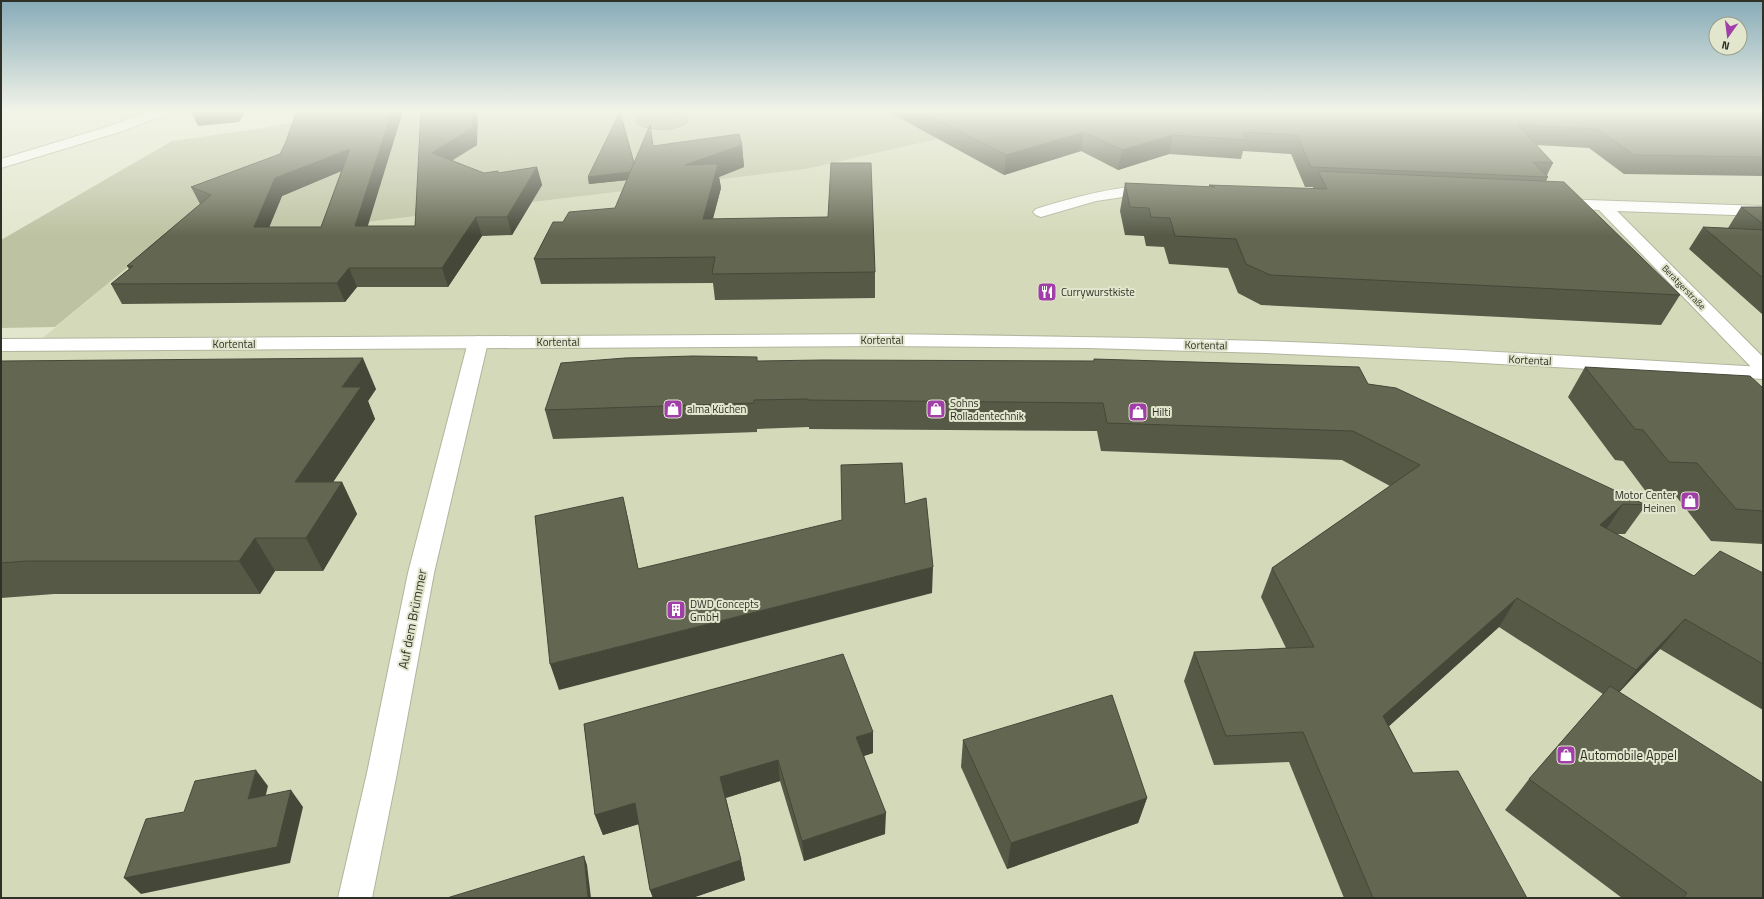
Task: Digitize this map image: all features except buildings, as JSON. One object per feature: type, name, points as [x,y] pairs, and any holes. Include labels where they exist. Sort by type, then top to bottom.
[{"type":"street","points":[[1,164],[37,153]]},
{"type":"street","points":[[1041,212],[1084,198],[1134,190],[1166,189]]},
{"type":"street","points":[[1544,203],[1763,211]]},
{"type":"street","name":"Beratgerstraße","points":[[1604,206],[1763,368]]},
{"type":"street","name":"Kortental","points":[[1,345],[876,340],[1088,342],[1404,353],[1763,373]]},
{"type":"street","name":"Auf dem Brümmer","points":[[355,898],[382,773],[421,573],[478,342]]},
{"type":"shaded area","points":[[151,153],[876,153],[806,169],[151,248],[55,327],[1,328],[1,240]]},
{"type":"shaded area","points":[[876,153],[1763,153],[1763,898],[1,898],[1,351],[27,351],[151,248],[806,169]]},
{"type":"place","name":"Currywurstkiste","points":[[1047,292]]},
{"type":"place","name":"alma Küchen","points":[[673,409]]},
{"type":"place","name":"Sohns Rolladentechnik","points":[[936,409]]},
{"type":"place","name":"Hilti","points":[[1138,412]]},
{"type":"place","name":"Motor Center Heinen","points":[[1690,501]]},
{"type":"place","name":"DWD Concepts GmbH","points":[[676,610]]},
{"type":"place","name":"Automobile Appel","points":[[1566,755]]}]
